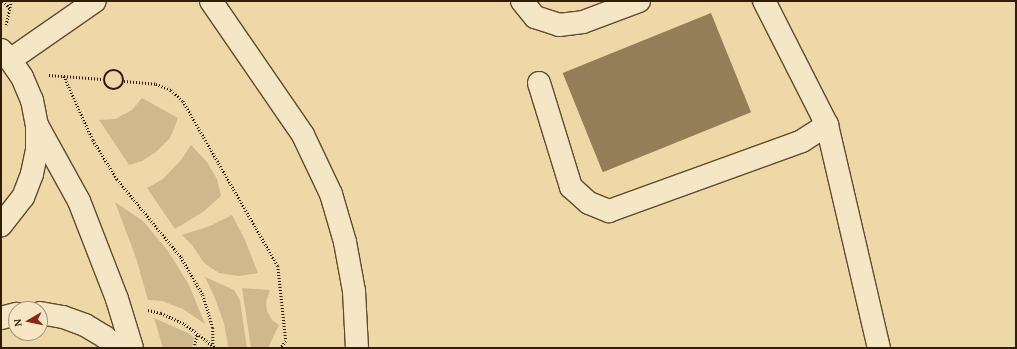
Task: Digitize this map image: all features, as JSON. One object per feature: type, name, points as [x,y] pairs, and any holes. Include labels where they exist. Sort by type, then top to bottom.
[{"type":"street","points":[[1,225],[23,197],[32,174],[37,150],[37,125],[32,100],[6,47],[95,1]]},
{"type":"street","points":[[211,1],[303,135],[331,194],[345,242],[354,291],[357,348]]},
{"type":"street","points":[[522,1],[535,17],[559,25],[582,22],[639,1]]},
{"type":"street","points":[[764,1],[827,125],[879,348]]},
{"type":"street","points":[[539,83],[571,187],[589,204],[609,211],[802,141],[827,125]]},
{"type":"street","points":[[37,125],[79,201],[117,299],[132,348]]},
{"type":"street","points":[[48,314],[63,317],[85,325],[105,337],[117,348]]},
{"type":"path","points":[[3,1],[10,8]]},
{"type":"path","points":[[6,47],[11,1]]},
{"type":"path","points":[[115,70],[121,72],[124,81],[124,85],[119,90],[113,91],[107,88],[103,83],[103,79],[108,71],[115,70]]},
{"type":"path","points":[[44,74],[103,79]]},
{"type":"path","points":[[64,76],[93,140],[117,179],[181,257],[203,295],[213,328],[213,345]]},
{"type":"path","points":[[124,81],[156,84],[171,90],[183,101],[278,266],[286,341],[281,348]]},
{"type":"path","points":[[147,309],[179,321],[216,348]]},
{"type":"path","points":[[194,348],[197,333]]},
{"type":"shaded area","points":[[142,98],[178,118],[170,138],[156,152],[142,161],[129,165],[99,120],[115,119],[132,110]]},
{"type":"shaded area","points":[[191,145],[207,162],[217,179],[221,196],[203,212],[175,229],[147,188],[163,179],[181,160]]},
{"type":"shaded area","points":[[115,202],[143,221],[168,251],[189,285],[205,324],[183,309],[162,301],[148,300],[136,258]]},
{"type":"shaded area","points":[[232,215],[245,240],[258,273],[239,276],[219,273],[204,263],[192,245],[182,235],[210,226]]},
{"type":"shaded area","points":[[205,277],[234,290],[240,300],[247,348],[231,348],[228,346],[224,323]]},
{"type":"shaded area","points":[[242,288],[270,290],[266,302],[267,311],[272,320],[279,325],[268,348],[251,348]]},
{"type":"shaded area","points":[[154,318],[190,334],[194,338],[192,348],[163,348]]},
{"type":"building","points":[[711,13],[751,112],[603,172],[563,73]]}]
